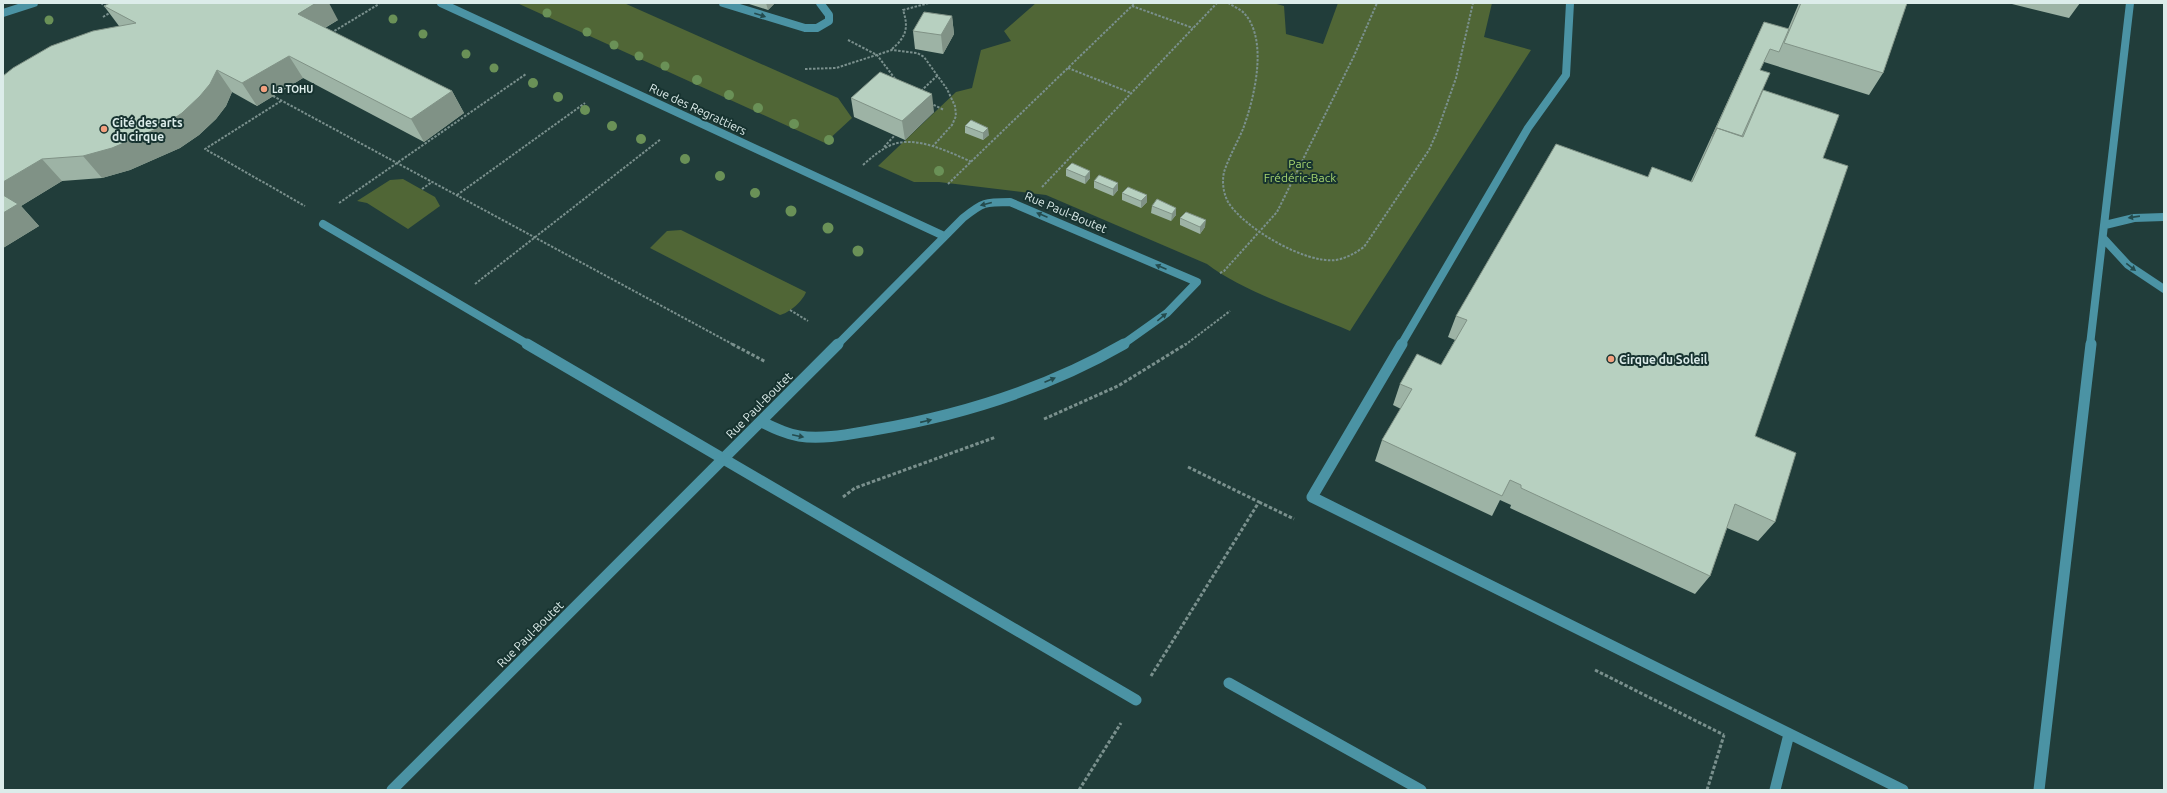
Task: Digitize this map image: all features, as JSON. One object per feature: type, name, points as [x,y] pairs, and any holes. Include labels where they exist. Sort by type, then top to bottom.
[{"type":"street","points":[[3,13],[34,3]]},
{"type":"street","points":[[723,3],[804,28],[820,28],[829,21],[829,15],[820,3]]},
{"type":"street","points":[[1570,3],[1566,75],[1528,128],[1312,497],[1903,790]]},
{"type":"street","points":[[2039,790],[2106,225],[2130,3]]},
{"type":"street","name":"Rue des Regrattiers","points":[[444,4],[944,236]]},
{"type":"street","name":"Rue Paul-Boutet","points":[[392,790],[762,422],[944,236],[978,206],[987,202],[1010,202],[1197,282],[1178,303],[1134,337],[1070,372],[998,400],[948,416],[901,427],[827,436],[803,437],[782,432],[762,422]]},
{"type":"street","points":[[2106,225],[2122,218],[2142,216],[2164,217]]},
{"type":"street","points":[[323,224],[1136,700]]},
{"type":"street","points":[[2104,239],[2128,265],[2164,289]]},
{"type":"street","points":[[1229,683],[1420,790]]},
{"type":"street","points":[[1775,790],[1789,734]]},
{"type":"path","points":[[102,3],[113,13],[103,17]]},
{"type":"path","points":[[892,50],[902,40],[907,31],[908,24],[903,10],[929,3]]},
{"type":"path","points":[[948,184],[1135,3]]},
{"type":"path","name":"Rue Paul-Boutet","points":[[1039,190],[1217,3]]},
{"type":"path","points":[[1228,3],[1242,11],[1252,25],[1257,44],[1257,68],[1254,90],[1238,142],[1226,167],[1223,182],[1230,206],[1261,232],[1289,250],[1316,259],[1349,258],[1364,247],[1418,166],[1437,133],[1452,95],[1473,3]]},
{"type":"path","points":[[1224,271],[1261,232],[1277,212],[1354,56],[1377,3]]},
{"type":"path","points":[[326,36],[379,4]]},
{"type":"path","points":[[1132,6],[1193,28]]},
{"type":"path","points":[[820,28],[877,55],[898,83]]},
{"type":"path","points":[[805,69],[836,68],[892,50],[917,53],[924,57],[938,75],[952,98],[956,116],[952,125],[933,146]]},
{"type":"path","points":[[1068,68],[1131,93]]},
{"type":"path","points":[[333,206],[397,164],[526,74]]},
{"type":"path","points":[[920,93],[924,86],[938,75]]},
{"type":"path","points":[[273,96],[766,362]]},
{"type":"path","points":[[924,100],[944,110]]},
{"type":"path","points":[[282,101],[205,149],[306,207]]},
{"type":"path","points":[[457,195],[585,103]]},
{"type":"path","points":[[863,164],[883,149],[895,135]]},
{"type":"path","points":[[455,300],[661,139]]},
{"type":"path","points":[[883,149],[900,144],[933,146],[972,162]]},
{"type":"path","points":[[422,189],[432,182]]},
{"type":"path","points":[[790,310],[808,321]]},
{"type":"path","points":[[1044,419],[1067,411],[1143,372],[1200,335],[1230,311]]},
{"type":"path","points":[[823,516],[855,488],[996,437]]},
{"type":"path","points":[[1079,790],[1259,502],[1188,467]]},
{"type":"path","points":[[1707,790],[1733,706]]},
{"type":"green space","points":[[517,3],[624,3],[838,98],[852,118],[825,143]]},
{"type":"green space","name":"Parc Frédéric-Back","points":[[1036,3],[1273,3],[1284,6],[1286,34],[1323,44],[1338,3],[1492,3],[1484,37],[1531,50],[1350,331],[1276,301],[1239,284],[1207,264],[1046,195],[939,182],[914,182],[878,166],[956,92],[972,88],[981,50],[1011,41],[1004,31]]},
{"type":"green space","points":[[403,179],[435,197],[440,206],[408,229],[367,203],[357,201],[390,180]]},
{"type":"green space","points":[[681,230],[806,292],[799,303],[784,314],[780,315],[650,248],[667,231]]},
{"type":"building","name":"Cité des arts du cirque","points":[[110,3],[316,3],[298,14],[452,91],[411,119],[289,56],[242,83],[217,70],[210,84],[200,96],[182,113],[163,126],[112,148],[83,156],[42,159],[3,182],[3,76],[13,68],[51,46],[93,31],[136,23],[104,6]]},
{"type":"building","points":[[1801,3],[1907,3],[1883,73],[1784,43]]},
{"type":"building","points":[[924,12],[952,16],[941,35],[913,31]]},
{"type":"building","points":[[1764,22],[1789,29],[1779,52],[1770,49],[1760,70],[1770,73],[1742,136],[1717,128],[1712,137]]},
{"type":"building","points":[[880,72],[932,94],[902,121],[851,98]]},
{"type":"building","name":"Cirque du Soleil","points":[[1763,90],[1839,115],[1823,158],[1848,166],[1755,436],[1796,453],[1775,522],[1735,504],[1710,576],[1521,488],[1521,485],[1510,480],[1502,496],[1382,440],[1412,389],[1400,384],[1417,354],[1441,365],[1467,320],[1456,316],[1556,144],[1648,177],[1652,167],[1692,182],[1717,128],[1743,137]]},
{"type":"building","points":[[971,120],[988,128],[983,133],[965,126]]},
{"type":"building","points":[[1072,163],[1090,171],[1085,177],[1066,169]]},
{"type":"building","points":[[1099,175],[1118,183],[1113,189],[1094,181]]},
{"type":"building","points":[[1128,187],[1147,195],[1141,201],[1122,193]]},
{"type":"building","points":[[3,195],[18,204],[3,213]]},
{"type":"building","points":[[1157,199],[1176,208],[1172,214],[1152,206]]},
{"type":"building","points":[[1186,212],[1206,220],[1200,227],[1180,218]]},
{"type":"place","name":"La TOHU","points":[[264,89]]},
{"type":"place","name":"Cité des arts du cirque","points":[[104,129]]},
{"type":"place","name":"Cirque du Soleil","points":[[1611,359]]}]
